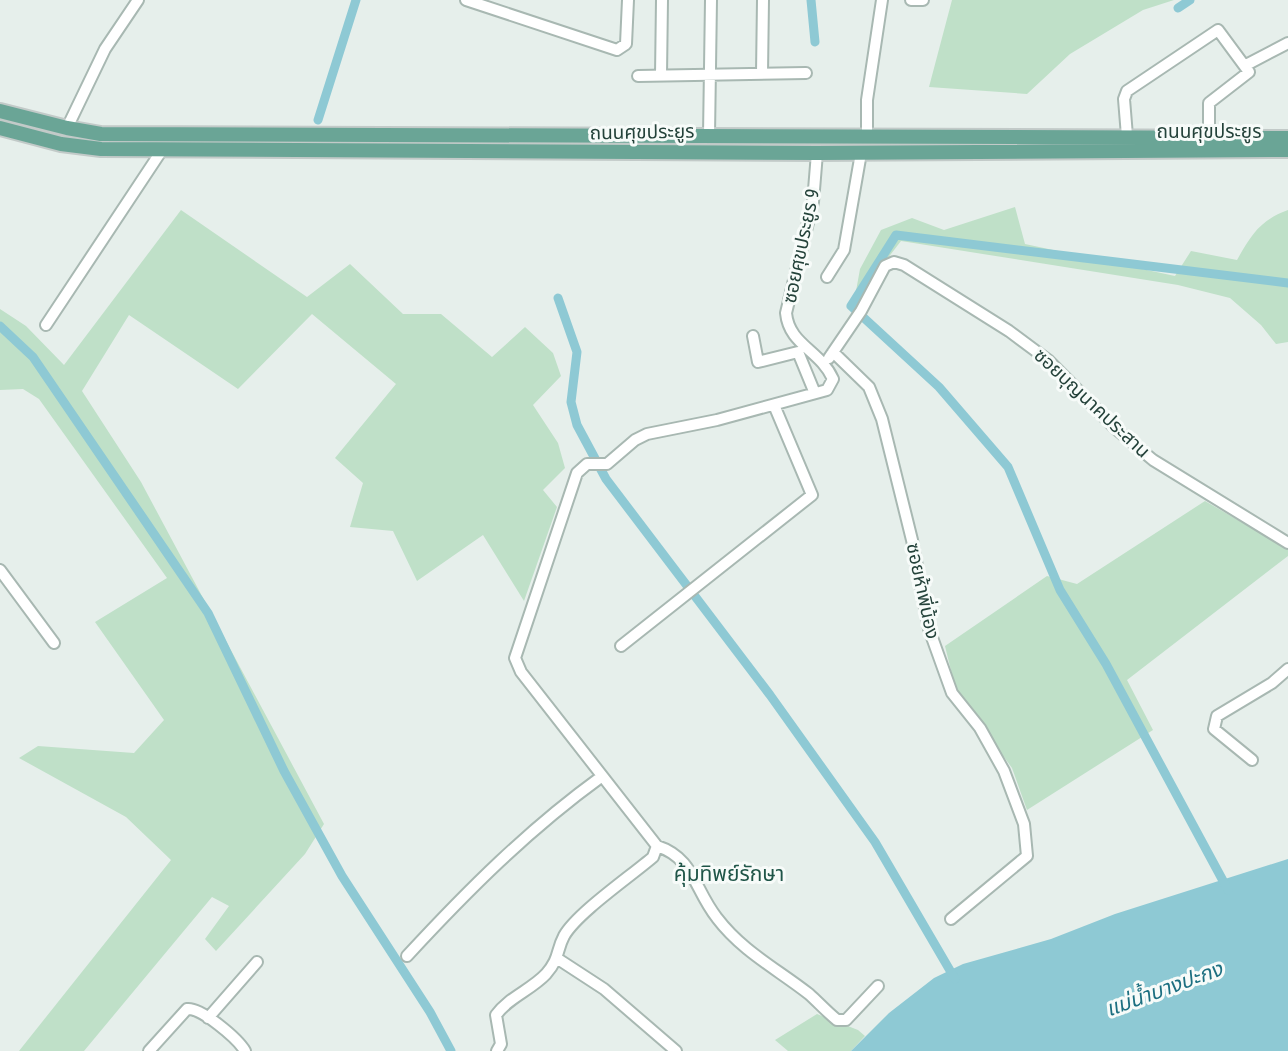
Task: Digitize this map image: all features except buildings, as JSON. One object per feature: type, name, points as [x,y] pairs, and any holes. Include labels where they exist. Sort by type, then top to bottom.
[{"type":"main road","name":"ถนนศุขประยูร","points":[[0,111],[101,134],[709,135],[867,138],[1127,136],[1209,138],[1288,150]]},
{"type":"main road","name":"ถนนศุขประยูร","points":[[0,128],[61,144],[101,149],[162,150],[710,150],[861,153],[1239,144],[1288,138]]},
{"type":"main road","points":[[709,135],[710,150]]},
{"type":"street","points":[[67,128],[105,49],[138,0]]},
{"type":"street","points":[[466,0],[617,50],[626,44],[628,0]]},
{"type":"street","points":[[661,75],[662,0]]},
{"type":"street","points":[[709,135],[711,0]]},
{"type":"street","points":[[762,74],[763,0]]},
{"type":"street","points":[[867,138],[873,52],[882,0]]},
{"type":"street","points":[[911,0],[923,0]]},
{"type":"street","points":[[1127,136],[1124,99],[1127,91],[1218,30],[1246,65],[1247,75],[1208,105],[1209,138]]},
{"type":"street","points":[[1246,65],[1270,50],[1288,44]]},
{"type":"street","points":[[638,76],[806,73]]},
{"type":"street","points":[[1239,144],[1288,132]]},
{"type":"street","points":[[1239,144],[1288,156]]},
{"type":"street","points":[[46,325],[162,150]]},
{"type":"street","name":"ซอยศุขประยูร 9","points":[[817,153],[813,202],[786,313],[788,328],[802,349],[826,363]]},
{"type":"street","points":[[827,277],[844,250],[861,153]]},
{"type":"street","name":"ซอยบุญนาคประสาน","points":[[826,363],[861,311],[885,265],[894,262],[904,265],[1009,331],[1048,360],[1143,452],[1288,543]]},
{"type":"street","points":[[753,336],[758,362],[802,349],[814,391]]},
{"type":"street","name":"ซอยห้าพี่น้อง","points":[[833,352],[869,387],[882,419],[912,540],[929,629],[952,692],[981,728],[1004,771],[1024,824],[1027,856],[951,919]]},
{"type":"street","points":[[826,363],[833,379],[831,386],[774,405],[647,434],[635,440],[607,464],[587,464],[577,473],[515,658],[521,673],[656,846],[676,852],[700,895],[734,939],[812,996],[837,1020],[846,1020],[878,986]]},
{"type":"street","points":[[621,646],[812,495],[774,405]]},
{"type":"street","points":[[0,569],[54,643]]},
{"type":"street","points":[[1252,760],[1214,729],[1214,723],[1217,716],[1272,683],[1288,669]]},
{"type":"street","points":[[407,956],[466,893],[545,818],[601,777]]},
{"type":"street","points":[[497,1051],[501,1044],[496,1015],[503,1005],[543,977],[558,959],[564,936],[580,918],[653,857],[656,846]]},
{"type":"street","points":[[558,959],[632,1011],[676,1051]]},
{"type":"street","points":[[208,1018],[257,962]]},
{"type":"street","points":[[149,1051],[187,1009],[200,1011],[244,1051]]},
{"type":"green space","points":[[952,0],[1174,0],[1143,10],[1070,54],[1027,94],[929,87]]},
{"type":"green space","points":[[1015,207],[1025,244],[1175,276],[1191,251],[1237,260],[1257,229],[1288,210],[1288,342],[1276,344],[1261,325],[1230,298],[1178,285],[901,241],[854,302],[860,269],[881,230],[912,218],[944,230]]},
{"type":"green space","points":[[181,210],[307,297],[350,264],[403,314],[441,314],[492,357],[525,327],[553,353],[561,376],[533,405],[558,443],[565,468],[543,490],[557,507],[524,601],[483,535],[417,581],[393,531],[350,527],[363,483],[335,458],[396,384],[312,314],[238,389],[129,315],[82,391],[141,482],[324,824],[305,854],[216,951],[205,939],[229,906],[212,897],[84,1051],[19,1051],[171,860],[126,817],[19,758],[38,746],[134,753],[164,720],[95,622],[167,578],[39,399],[23,389],[0,390],[0,309],[26,326],[64,365]]},
{"type":"green space","points":[[1205,501],[1288,549],[1288,556],[1127,680],[1153,730],[1027,810],[1012,768],[956,691],[945,646],[1047,576],[1077,584]]},
{"type":"green space","points":[[817,1014],[858,1030],[865,1036],[851,1051],[788,1051],[775,1040]]},
{"type":"water","name":"แม่น้ำบางปะกง","points":[[1288,859],[1288,1051],[851,1051],[889,1013],[934,978],[963,964],[1051,939],[1115,914]]},
{"type":"waterway","points":[[318,120],[356,0]]},
{"type":"waterway","points":[[811,0],[815,42]]},
{"type":"waterway","points":[[1178,8],[1190,0]]},
{"type":"waterway","points":[[1228,890],[1106,664],[1060,590],[1008,467],[939,387],[851,306],[896,235],[1288,283]]},
{"type":"waterway","points":[[558,298],[577,352],[571,402],[577,425],[606,479],[770,695],[875,842],[955,979]]},
{"type":"waterway","points":[[0,326],[33,357],[208,613],[284,771],[342,876],[430,1012],[451,1051]]},
{"type":"district","name":"คุ้มทิพย์รักษา","points":[[729,874]]}]
